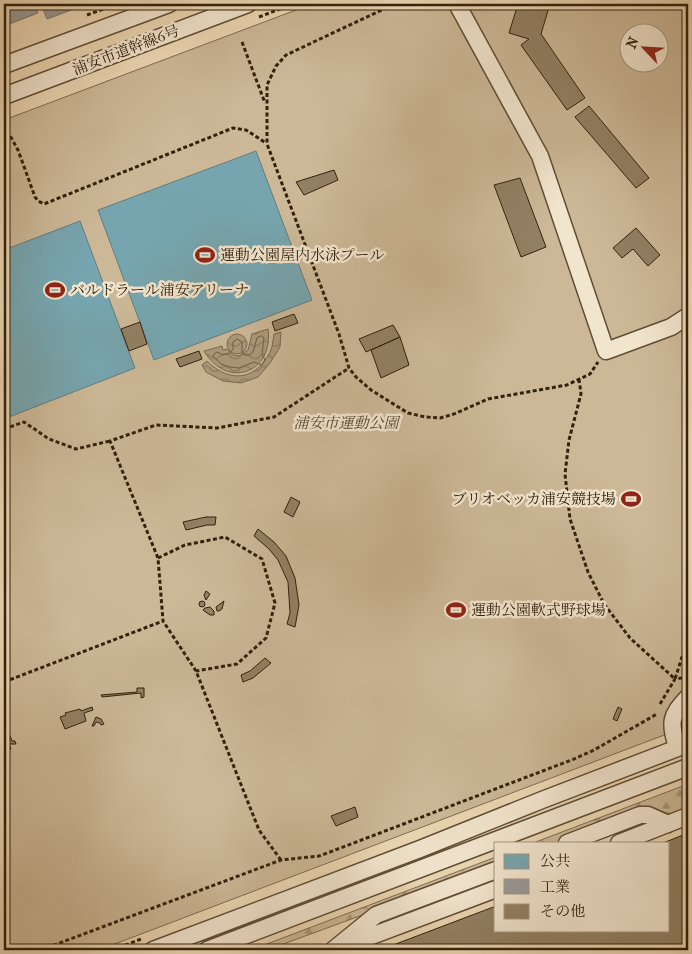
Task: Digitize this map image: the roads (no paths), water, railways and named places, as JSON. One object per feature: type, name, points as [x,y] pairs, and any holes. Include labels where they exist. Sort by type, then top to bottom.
[{"type":"street","name":"浦安市道幹線6号","points":[[4,65],[169,4]]},
{"type":"street","name":"浦安市道幹線6号","points":[[4,96],[227,7],[248,4]]},
{"type":"street","points":[[457,4],[540,156],[606,351],[671,327],[688,316]]},
{"type":"street","points":[[153,950],[420,849],[683,746],[672,722],[676,710],[688,698]]},
{"type":"street","points":[[502,842],[684,771]]},
{"type":"street","points":[[570,842],[640,815],[648,815],[668,824]]},
{"type":"street","points":[[622,842],[688,816]]},
{"type":"street","points":[[207,950],[237,945],[494,845]]},
{"type":"street","points":[[334,950],[376,915],[494,871]]},
{"type":"street","points":[[334,950],[494,891]]},
{"type":"water","points":[[268,329],[268,344],[264,356],[256,366],[247,371],[236,373],[225,370],[214,363],[204,351],[222,346],[223,350],[227,349],[233,355],[239,356],[248,350],[252,334]]},
{"type":"water","points":[[281,332],[280,347],[258,377],[241,383],[223,381],[206,372],[202,365],[207,361],[221,372],[229,375],[237,376],[252,372],[259,367],[269,354],[274,334]]},
{"type":"water","points":[[237,334],[244,337],[247,344],[244,351],[237,354],[230,351],[227,344],[230,337]]},
{"type":"place","name":"運動公園屋内水泳プール","points":[[205,255]]},
{"type":"place","name":"バルドラール浦安アリーナ","points":[[55,290]]},
{"type":"place","name":"ブリオベッカ浦安競技場","points":[[631,499]]},
{"type":"place","name":"運動公園軟式野球場","points":[[456,610]]},
{"type":"park label","name":"浦安市運動公園","points":[[346,423]]}]
